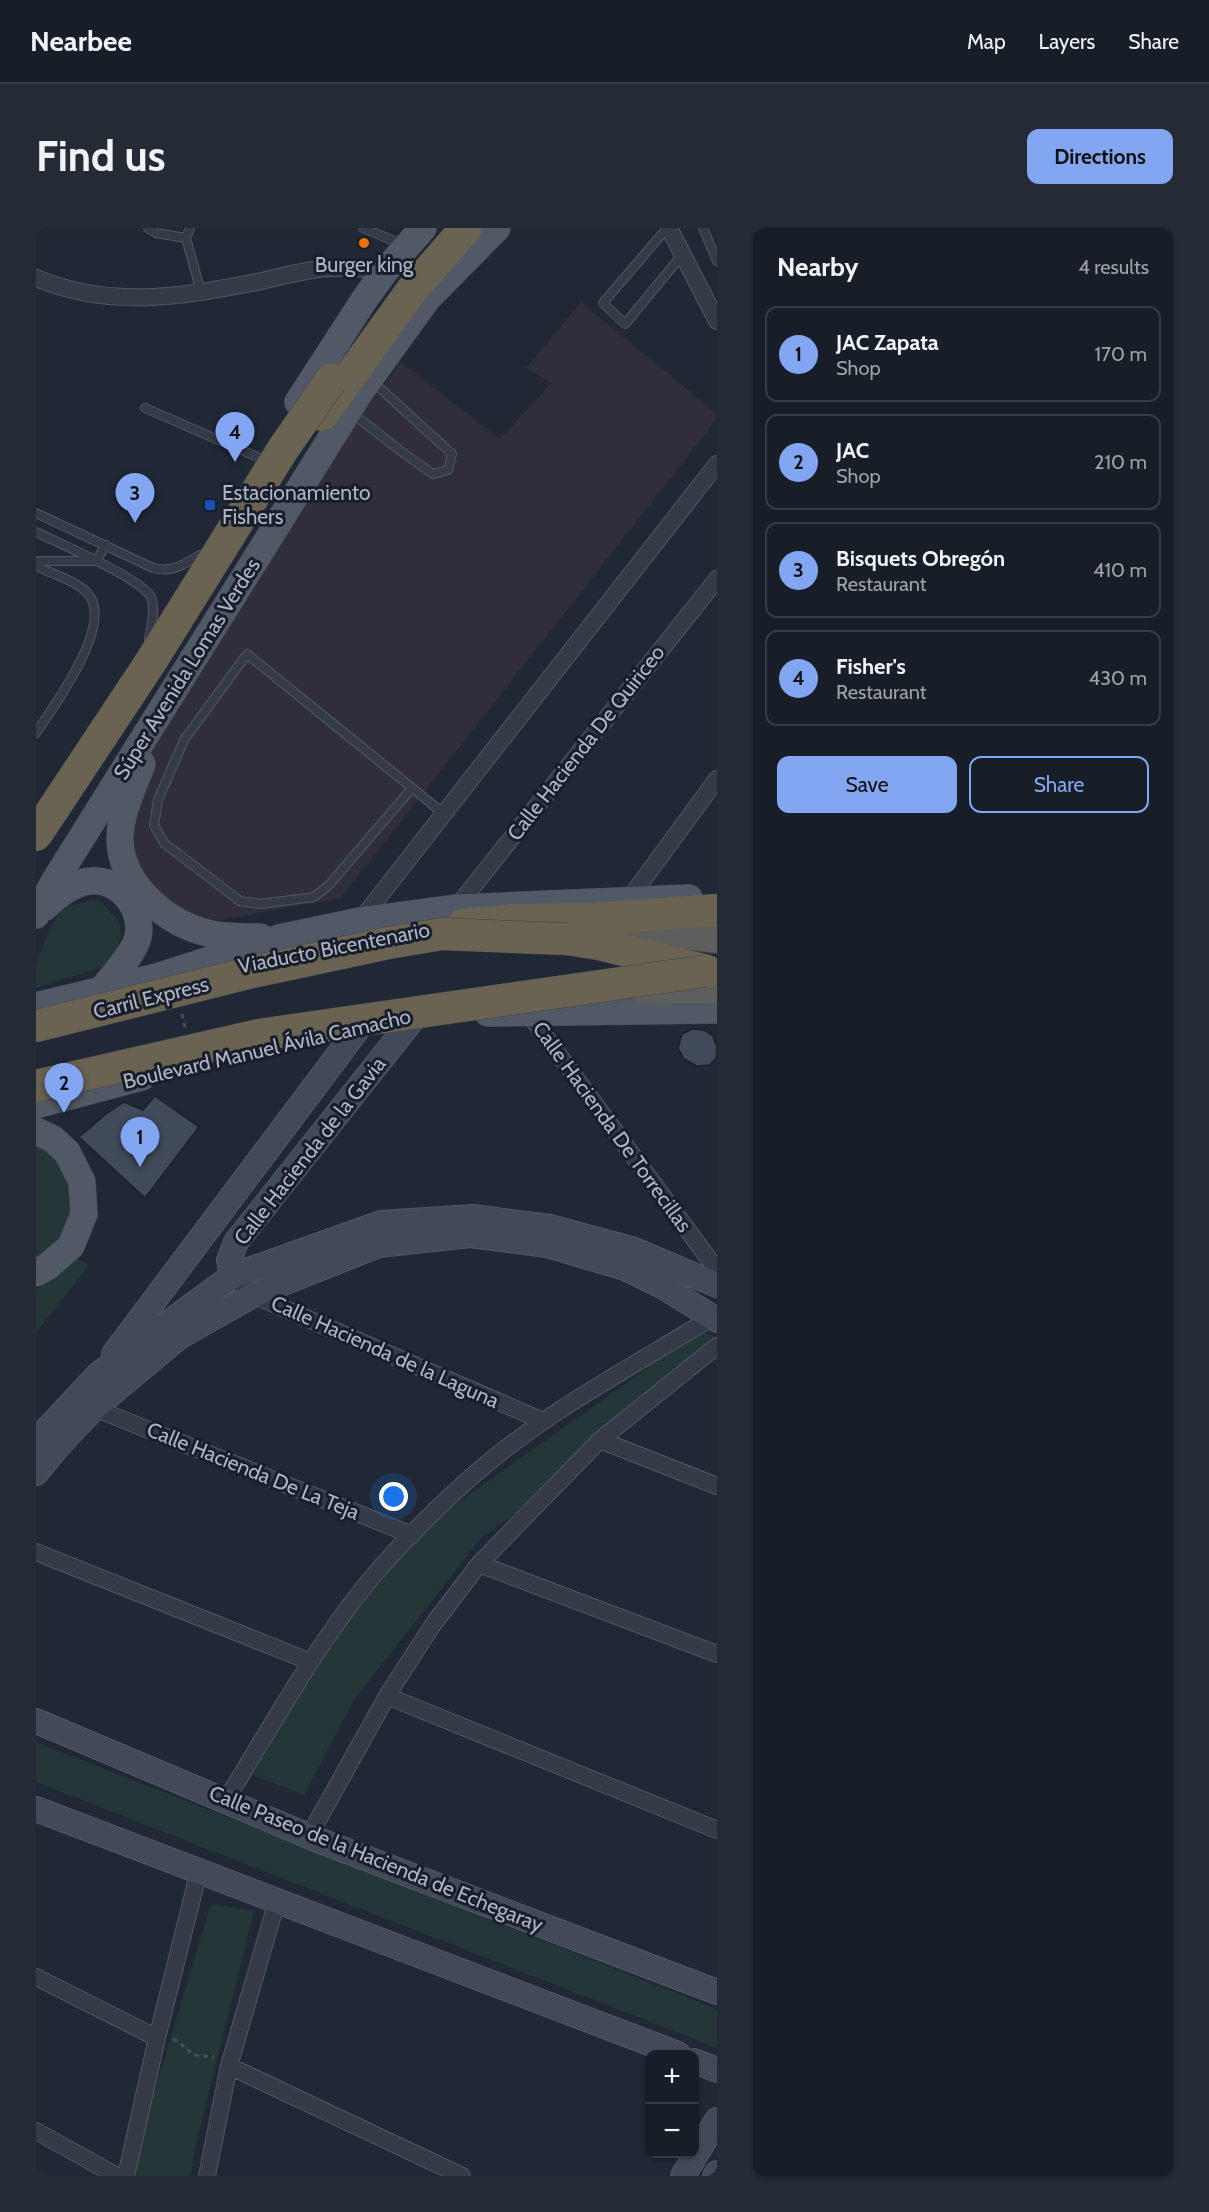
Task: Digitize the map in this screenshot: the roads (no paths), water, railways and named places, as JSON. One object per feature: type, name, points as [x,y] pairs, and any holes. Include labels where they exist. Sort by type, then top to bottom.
[{"type":"highway","points":[[36,852],[84,783],[244,528],[348,388],[412,290],[466,228]]},
{"type":"highway","points":[[36,836],[150,663],[283,449],[348,388],[403,275],[421,232]]},
{"type":"highway","points":[[447,923],[593,919],[717,910]]},
{"type":"highway","points":[[447,923],[598,944],[713,977]]},
{"type":"highway","name":"Viaducto Bicentenario","points":[[36,1016],[335,944],[447,923]]},
{"type":"highway","name":"Carril Express","points":[[36,1026],[252,972],[388,943],[447,923]]},
{"type":"highway","points":[[36,1031],[384,951],[575,931],[636,929],[717,939]]},
{"type":"highway","points":[[36,1086],[260,1035],[713,977]]},
{"type":"highway","name":"Boulevard Manuel Ávila Camacho","points":[[36,1074],[242,1035],[407,999],[606,991],[713,977]]},
{"type":"main road","name":"Súper Avenida Lomas Verdes","points":[[36,916],[54,882],[164,707],[348,388],[427,299],[496,228]]},
{"type":"main road","points":[[36,822],[75,762],[200,555],[364,300],[421,232]]},
{"type":"main road","points":[[164,707],[123,814],[120,840],[125,862],[135,884],[160,911],[200,931],[234,936],[279,938]]},
{"type":"main road","points":[[36,836],[75,762]]},
{"type":"main road","points":[[36,916],[59,894],[86,882],[104,882],[124,893],[131,901],[137,915],[137,939],[134,948],[102,990]]},
{"type":"main road","points":[[36,1006],[156,977],[279,938],[360,921],[447,923],[538,905],[629,899],[717,897]]},
{"type":"main road","name":"Boulevard Manuel Ávila Camacho","points":[[36,1105],[182,1066],[363,1023],[417,1014],[717,1010]]},
{"type":"main road","name":"Calle Hacienda de la Gavia","points":[[36,1441],[232,1276],[230,1260],[236,1242],[417,1014]]},
{"type":"main road","name":"Calle Hacienda de la Gavia","points":[[36,1473],[94,1408],[106,1383],[363,1023]]},
{"type":"main road","points":[[36,1131],[53,1139],[67,1152],[82,1182],[84,1214],[71,1246],[47,1267],[36,1273]]},
{"type":"main road","points":[[232,1276],[381,1223],[473,1217],[550,1227],[632,1249],[717,1286]]},
{"type":"main road","name":"Calle Hacienda de la Gavia","points":[[106,1383],[179,1336],[253,1295],[379,1245],[470,1235],[547,1245],[626,1268],[716,1316]]},
{"type":"main road","name":"Calle Paseo de la Hacienda de Echegaray","points":[[36,1721],[309,1836],[717,1992]]},
{"type":"main road","points":[[36,1809],[665,2050]]},
{"type":"main road","points":[[699,2063],[717,2070]]},
{"type":"main road","points":[[683,2176],[717,2121]]},
{"type":"street","points":[[668,228],[717,321]]},
{"type":"street","points":[[36,278],[59,288],[96,296],[148,298],[201,293],[327,268],[353,267],[386,271]]},
{"type":"street","points":[[360,921],[717,464]]},
{"type":"street","name":"Calle Hacienda De Quiriceo","points":[[447,923],[717,579]]},
{"type":"street","points":[[629,899],[717,779]]},
{"type":"street","name":"Calle Hacienda De Torrecillas","points":[[528,1013],[717,1270]]},
{"type":"street","name":"Calle Hacienda de la Laguna","points":[[232,1276],[253,1295],[543,1421]]},
{"type":"street","points":[[226,1800],[311,1662],[352,1604],[412,1535],[469,1479],[543,1421],[716,1316]]},
{"type":"street","points":[[309,1836],[387,1696],[432,1626],[479,1564],[600,1440],[717,1346]]},
{"type":"street","name":"Calle Hacienda De La Teja","points":[[94,1408],[412,1535]]},
{"type":"street","points":[[600,1440],[717,1486]]},
{"type":"street","points":[[36,1551],[311,1662]]},
{"type":"street","points":[[479,1564],[717,1654]]},
{"type":"street","points":[[387,1696],[717,1830]]},
{"type":"street","points":[[126,2176],[157,2038],[199,1871]]},
{"type":"street","points":[[207,2176],[229,2066],[278,1901]]},
{"type":"street","points":[[36,1977],[157,2038]]},
{"type":"street","points":[[229,2066],[462,2176]]},
{"type":"street","points":[[36,2131],[117,2176]]},
{"type":"lane","points":[[148,228],[156,233],[186,238]]},
{"type":"lane","points":[[190,228],[186,238],[201,293]]},
{"type":"lane","points":[[363,228],[421,232]]},
{"type":"lane","points":[[668,228],[603,303],[625,324],[682,255]]},
{"type":"lane","points":[[703,228],[717,261]]},
{"type":"lane","points":[[348,388],[452,454],[448,470],[433,474],[402,452],[348,388]]},
{"type":"lane","points":[[145,408],[262,459]]},
{"type":"lane","points":[[36,513],[153,568],[164,571],[176,569],[200,555]]},
{"type":"lane","points":[[36,532],[96,561],[142,588],[150,597],[153,609],[149,639]]},
{"type":"lane","points":[[96,561],[106,544]]},
{"type":"lane","points":[[36,561],[96,561]]},
{"type":"lane","points":[[36,566],[88,593],[94,602],[95,612],[93,630],[78,666],[36,733]]},
{"type":"lane","points":[[412,788],[329,885],[314,897],[260,904],[240,902],[164,843],[154,825],[158,800],[184,740],[247,654],[443,813]]},
{"type":"place","name":"Burger king","points":[[364,243]]},
{"type":"place","name":"Fisher's","points":[[235,462]]},
{"type":"place","name":"Estacionamiento Fishers","points":[[210,505]]},
{"type":"place","name":"Bisquets Obregón","points":[[135,523]]},
{"type":"place","name":"JAC","points":[[64,1113]]},
{"type":"place","name":"JAC Zapata","points":[[140,1167]]}]
